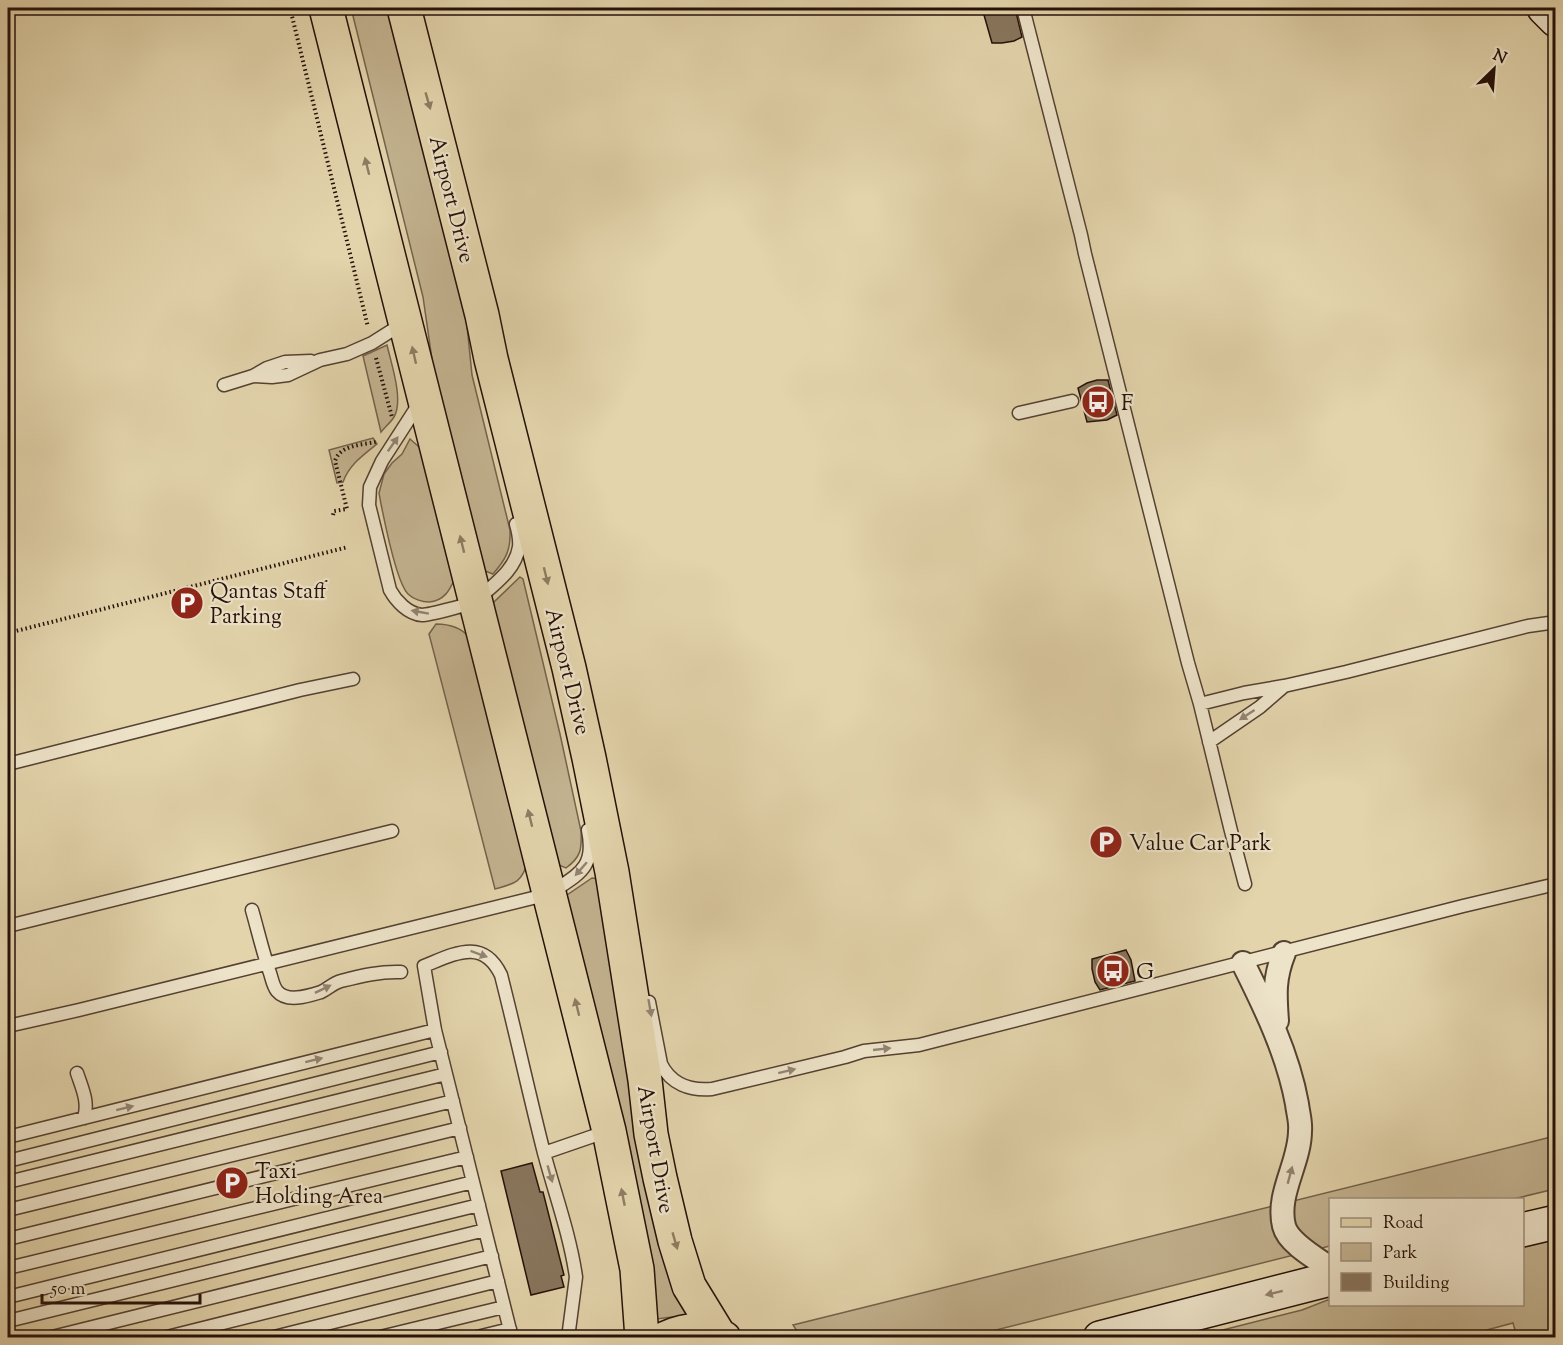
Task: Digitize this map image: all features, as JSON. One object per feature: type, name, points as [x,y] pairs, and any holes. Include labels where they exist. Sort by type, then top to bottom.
[{"type":"main road","name":"Airport Drive","points":[[326,8],[609,1131],[637,1269],[642,1338]]},
{"type":"main road","name":"Airport Drive","points":[[404,8],[482,315],[590,758],[612,872],[645,1080],[651,1134],[662,1189],[689,1286],[722,1336]]},
{"type":"main road","points":[[666,1338],[691,1330],[722,1336]]},
{"type":"street","points":[[1544,8],[1556,20]]},
{"type":"street","points":[[1279,1043],[1274,992],[1278,969],[1284,953]]},
{"type":"street","points":[[1243,963],[1267,1012],[1294,1090],[1300,1132],[1284,1200],[1284,1225],[1286,1232],[1297,1244],[1329,1267]]},
{"type":"street","points":[[1524,1230],[1556,1222]]},
{"type":"street","points":[[1103,1337],[1329,1279]]},
{"type":"lane","points":[[1023,8],[1245,884]]},
{"type":"lane","points":[[224,385],[253,376],[285,362],[320,360],[347,354],[372,343],[406,321]]},
{"type":"lane","points":[[491,359],[496,431]]},
{"type":"lane","points":[[423,396],[382,461],[370,486],[369,505],[394,598],[403,606],[422,615],[477,601],[506,574],[516,558],[520,538],[514,517]]},
{"type":"lane","points":[[1020,413],[1072,401]]},
{"type":"lane","points":[[1200,704],[1284,686],[1528,626],[1556,622]]},
{"type":"lane","points":[[569,668],[572,740]]},
{"type":"lane","points":[[8,764],[300,690],[353,679]]},
{"type":"lane","points":[[1209,742],[1260,707],[1284,686]]},
{"type":"lane","points":[[8,1026],[549,894],[586,866],[590,841],[585,819]]},
{"type":"lane","points":[[8,926],[392,831]]},
{"type":"lane","points":[[612,872],[633,933]]},
{"type":"lane","points":[[646,987],[664,1071],[681,1085],[690,1089],[721,1088],[864,1051],[919,1045],[1556,884]]},
{"type":"lane","points":[[252,910],[274,988],[285,996],[293,998],[323,991],[338,982],[385,971],[401,972]]},
{"type":"lane","points":[[472,1338],[511,1333],[435,1030],[424,966],[464,951],[486,956],[495,964],[501,975],[544,1153],[568,1237],[576,1277],[568,1338]]},
{"type":"lane","points":[[8,1137],[435,1030]]},
{"type":"lane","points":[[8,1161],[441,1052]]},
{"type":"lane","points":[[77,1073],[85,1097],[84,1118]]},
{"type":"lane","points":[[8,1182],[446,1074]]},
{"type":"lane","points":[[8,1210],[453,1101]]},
{"type":"lane","points":[[8,1239],[460,1128]]},
{"type":"lane","points":[[544,1153],[609,1131]]},
{"type":"lane","points":[[8,1268],[467,1157]]},
{"type":"lane","points":[[8,1297],[473,1182]]},
{"type":"lane","points":[[8,1322],[479,1205]]},
{"type":"lane","points":[[48,1338],[485,1230]]},
{"type":"lane","points":[[163,1338],[492,1256]]},
{"type":"lane","points":[[270,1338],[498,1281]]},
{"type":"lane","points":[[376,1338],[504,1307]]},
{"type":"lane","points":[[8,1334],[12,1338]]},
{"type":"path","points":[[290,8],[372,343],[393,419]]},
{"type":"path","points":[[333,515],[334,511],[346,509],[335,461],[337,454],[343,449],[376,442],[380,437]]},
{"type":"path","points":[[8,633],[348,547]]},
{"type":"green space","points":[[351,8],[391,8],[466,316],[472,375],[510,530],[507,554],[493,574],[480,569],[436,387],[423,297]]},
{"type":"green space","points":[[387,345],[396,381],[398,401],[394,417],[381,432],[363,356]]},
{"type":"green space","points":[[373,438],[377,444],[353,465],[343,482],[337,483],[329,450]]},
{"type":"green space","points":[[410,439],[427,454],[455,578],[449,591],[439,600],[429,602],[421,601],[408,594],[399,578],[379,493],[384,474],[402,454]]},
{"type":"green space","points":[[520,577],[523,579],[581,831],[580,852],[566,868],[554,863],[491,608],[494,602]]},
{"type":"green space","points":[[436,624],[455,627],[470,638],[527,863],[516,882],[495,889],[429,634]]},
{"type":"green space","points":[[592,878],[598,879],[686,1315],[657,1319],[564,901],[567,895]]},
{"type":"green space","points":[[1555,1136],[1555,1189],[1517,1198],[1329,1198],[1329,1246],[968,1337],[801,1337],[793,1325]]},
{"type":"green space","points":[[1555,1233],[1555,1337],[1517,1337],[1513,1323],[1457,1338],[1191,1338],[1302,1310],[1329,1299],[1329,1306],[1524,1306],[1524,1242]]},
{"type":"building","points":[[982,8],[1015,8],[1022,37],[1014,41],[992,43]]},
{"type":"building","points":[[1097,380],[1108,380],[1117,415],[1107,420],[1087,422],[1078,388]]},
{"type":"building","points":[[1126,950],[1131,960],[1135,981],[1100,990],[1095,982],[1092,959]]},
{"type":"building","points":[[532,1163],[540,1192],[543,1192],[564,1275],[561,1276],[564,1287],[531,1295],[501,1171]]},
{"type":"place","name":"F","points":[[1098,402]]},
{"type":"place","name":"Qantas Staff Parking","points":[[187,603]]},
{"type":"place","name":"Value Car Park","points":[[1106,842]]},
{"type":"place","name":"G","points":[[1113,971]]},
{"type":"place","name":"Taxi Holding Area","points":[[232,1183]]}]
